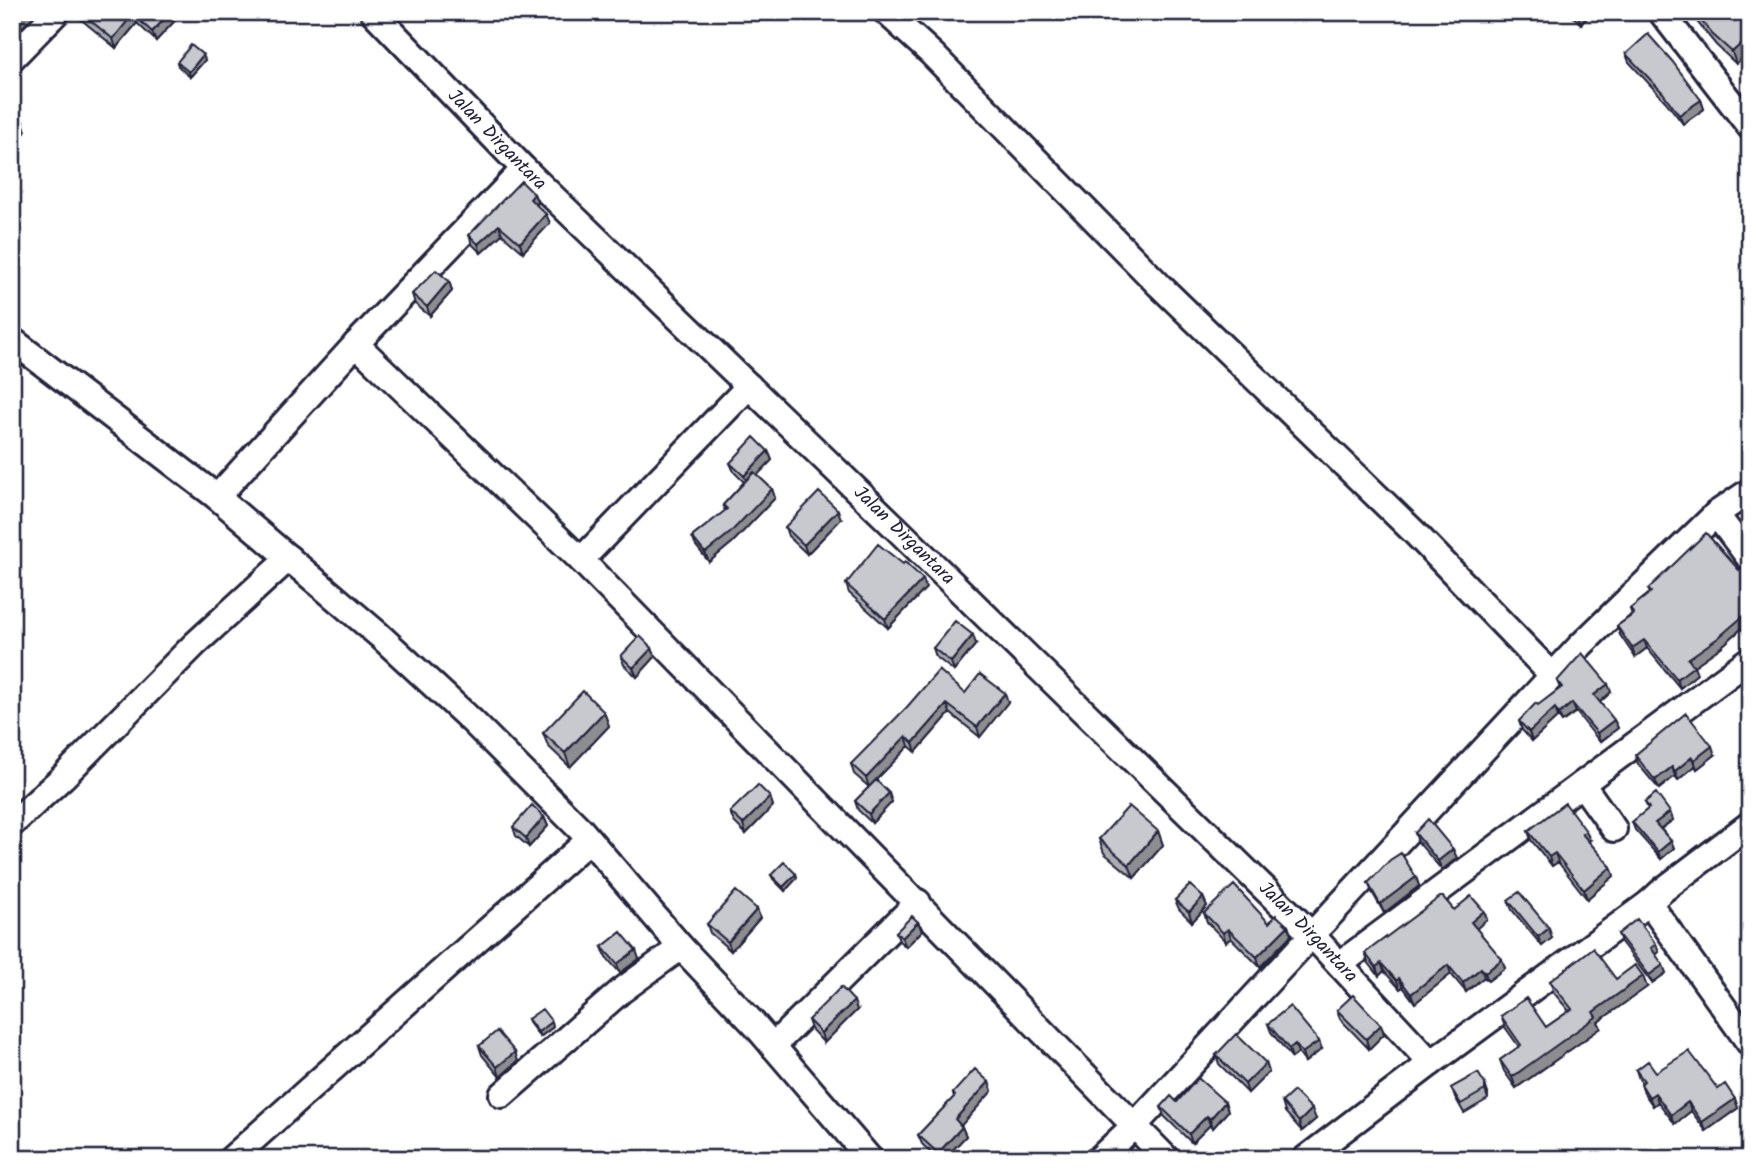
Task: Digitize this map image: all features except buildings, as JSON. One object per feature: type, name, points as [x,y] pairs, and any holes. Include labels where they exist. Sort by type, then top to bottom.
[{"type":"street","points":[[12,58],[57,12]]},
{"type":"street","name":"Jalan Dirgantara","points":[[373,12],[524,169],[1312,935],[1431,1063]]},
{"type":"street","points":[[886,12],[932,54],[1159,285],[1415,533],[1553,676]]},
{"type":"street","points":[[1661,12],[1750,127]]},
{"type":"street","points":[[217,497],[356,344],[524,169]]},
{"type":"street","points":[[12,340],[217,497],[379,635],[472,721],[589,840],[870,1159]]},
{"type":"street","points":[[356,344],[581,560],[1167,1159]]},
{"type":"street","points":[[581,560],[749,386]]},
{"type":"street","points":[[1099,1159],[1135,1125],[1581,645],[1716,514],[1750,492]]},
{"type":"street","points":[[1716,514],[1750,559]]},
{"type":"street","points":[[12,824],[63,777],[195,644],[289,558]]},
{"type":"street","points":[[1340,964],[1750,659]]},
{"type":"street","points":[[1582,784],[1614,829]]},
{"type":"street","points":[[1313,1156],[1431,1063],[1649,903],[1750,824]]},
{"type":"street","points":[[231,1159],[589,840]]},
{"type":"street","points":[[773,1046],[918,902]]},
{"type":"street","points":[[1649,903],[1750,1044]]},
{"type":"street","points":[[502,1095],[621,991],[681,947]]}]
